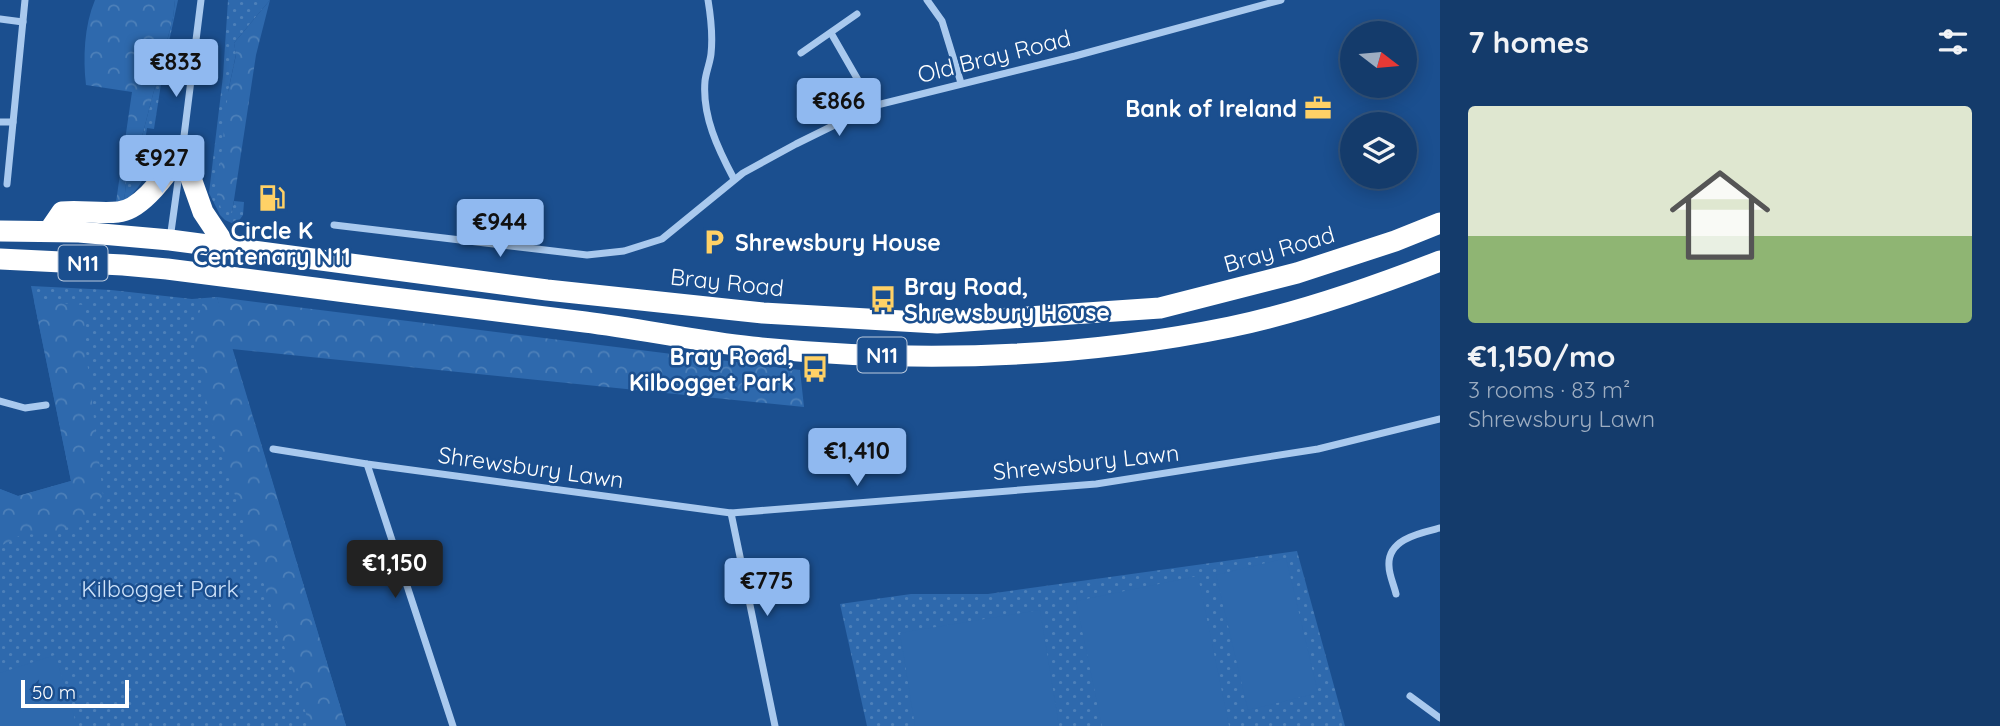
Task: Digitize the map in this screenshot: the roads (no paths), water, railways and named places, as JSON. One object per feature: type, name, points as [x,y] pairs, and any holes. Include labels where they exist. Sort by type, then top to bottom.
[{"type":"highway","points":[[48,231],[62,212],[121,212],[135,207],[182,153],[203,212],[227,248]]},
{"type":"highway","name":"Bray Road","points":[[0,231],[88,233],[170,240],[547,290],[763,313],[937,323],[1160,308],[1297,274],[1395,242],[1440,223]]},
{"type":"highway","points":[[86,263],[88,233]]},
{"type":"highway","points":[[167,269],[170,240]]},
{"type":"highway","name":"N11","points":[[0,259],[167,269],[610,326],[751,347],[905,356],[1073,351],[1154,341],[1231,327],[1301,309],[1371,288],[1440,261]]},
{"type":"street","points":[[7,184],[25,0]]},
{"type":"street","points":[[170,240],[201,0]]},
{"type":"street","points":[[708,0],[712,22],[705,106],[713,132],[734,179]]},
{"type":"street","points":[[927,0],[942,21],[961,83]]},
{"type":"street","name":"Old Bray Road","points":[[334,225],[587,255],[624,251],[662,239],[734,179],[796,144],[873,106],[1075,56],[1281,0]]},
{"type":"street","points":[[802,52],[857,14]]},
{"type":"street","points":[[0,19],[23,22]]},
{"type":"street","points":[[831,33],[873,106]]},
{"type":"street","points":[[0,121],[13,122]]},
{"type":"street","points":[[0,401],[24,408],[46,405]]},
{"type":"street","points":[[1438,419],[1440,430]]},
{"type":"street","name":"Shrewsbury Lawn","points":[[273,449],[731,513],[1096,484],[1318,449],[1438,419]]},
{"type":"street","points":[[367,464],[453,726]]},
{"type":"street","points":[[731,513],[775,726]]},
{"type":"street","points":[[1396,594],[1389,565],[1391,554],[1398,544],[1413,535],[1440,528]]},
{"type":"street","points":[[1410,696],[1440,718]]},
{"type":"place","name":"Bank of Ireland","points":[[1318,108]]},
{"type":"place","name":"Circle K Centenary N11","points":[[272,198]]},
{"type":"place","name":"Shrewsbury House","points":[[714,242]]},
{"type":"place","name":"Bray Road, Shrewsbury House","points":[[883,299]]},
{"type":"place","name":"Bray Road, Kilbogget Park","points":[[815,369]]},
{"type":"park label","name":"Kilbogget Park","points":[[160,588]]}]
